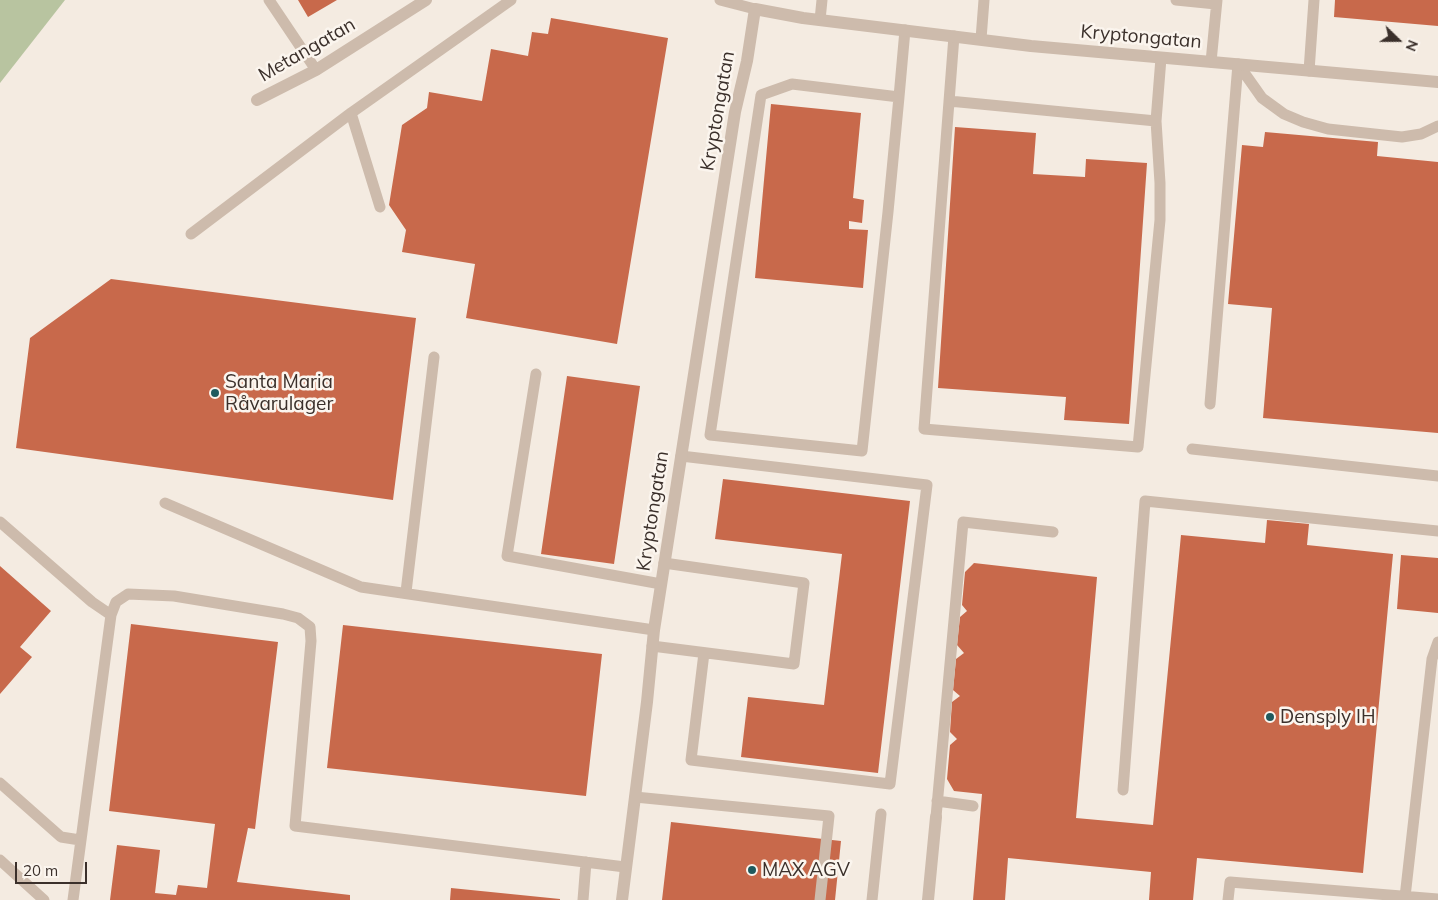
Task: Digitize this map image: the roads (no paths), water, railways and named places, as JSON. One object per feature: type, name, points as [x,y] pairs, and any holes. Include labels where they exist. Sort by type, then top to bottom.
[{"type":"street","name":"Metangatan","points":[[257,100],[316,70],[426,0]]},
{"type":"street","name":"Kryptongatan","points":[[622,900],[647,702],[654,630],[735,112],[747,61],[755,5],[820,20],[1031,46],[1438,82]]},
{"type":"street","points":[[928,900],[936,817]]},
{"type":"lane","points":[[269,0],[316,70]]},
{"type":"lane","points":[[191,234],[351,113],[511,0]]},
{"type":"lane","points":[[720,0],[755,5]]},
{"type":"lane","points":[[820,20],[822,0]]},
{"type":"lane","points":[[981,39],[984,0]]},
{"type":"lane","points":[[1176,0],[1216,2],[1211,62]]},
{"type":"lane","points":[[1309,71],[1314,0]]},
{"type":"lane","points":[[899,97],[792,84],[761,95],[710,435],[862,451],[887,221],[899,97],[905,30]]},
{"type":"lane","points":[[954,36],[924,429],[1138,447],[1160,220],[1156,120],[1161,58]]},
{"type":"lane","points":[[1238,64],[1262,98],[1284,114],[1303,122],[1328,128],[1402,137],[1421,134],[1438,126]]},
{"type":"lane","points":[[1210,404],[1238,64]]},
{"type":"lane","points":[[949,101],[1156,120]]},
{"type":"lane","points":[[351,113],[380,206]]},
{"type":"lane","points":[[406,592],[434,356]]},
{"type":"lane","points":[[536,374],[507,556],[661,584]]},
{"type":"lane","points":[[1192,449],[1438,476]]},
{"type":"lane","points":[[681,456],[927,486],[890,784],[691,760],[704,653]]},
{"type":"lane","points":[[1123,790],[1145,501],[1438,531]]},
{"type":"lane","points":[[165,503],[362,587],[654,630]]},
{"type":"lane","points":[[0,522],[92,602],[111,615]]},
{"type":"lane","points":[[936,817],[964,522],[1053,532]]},
{"type":"lane","points":[[652,646],[794,664],[804,584],[664,563]]},
{"type":"lane","points":[[73,900],[111,615],[116,602],[128,594],[174,596],[291,616],[298,618],[310,627],[311,640],[295,826],[626,867]]},
{"type":"lane","points":[[1405,897],[1432,659],[1438,642]]},
{"type":"lane","points":[[0,783],[61,837],[80,840]]},
{"type":"lane","points":[[635,797],[829,816],[820,900]]},
{"type":"lane","points":[[937,801],[973,806]]},
{"type":"lane","points":[[872,900],[881,814]]},
{"type":"lane","points":[[0,860],[44,900]]},
{"type":"lane","points":[[583,900],[586,862]]},
{"type":"lane","points":[[1228,900],[1230,882],[1438,899]]},
{"type":"place","name":"Santa Maria Råvarulager","points":[[215,393]]},
{"type":"place","name":"Densply IH","points":[[1270,717]]},
{"type":"place","name":"MAX AGV","points":[[752,870]]}]
